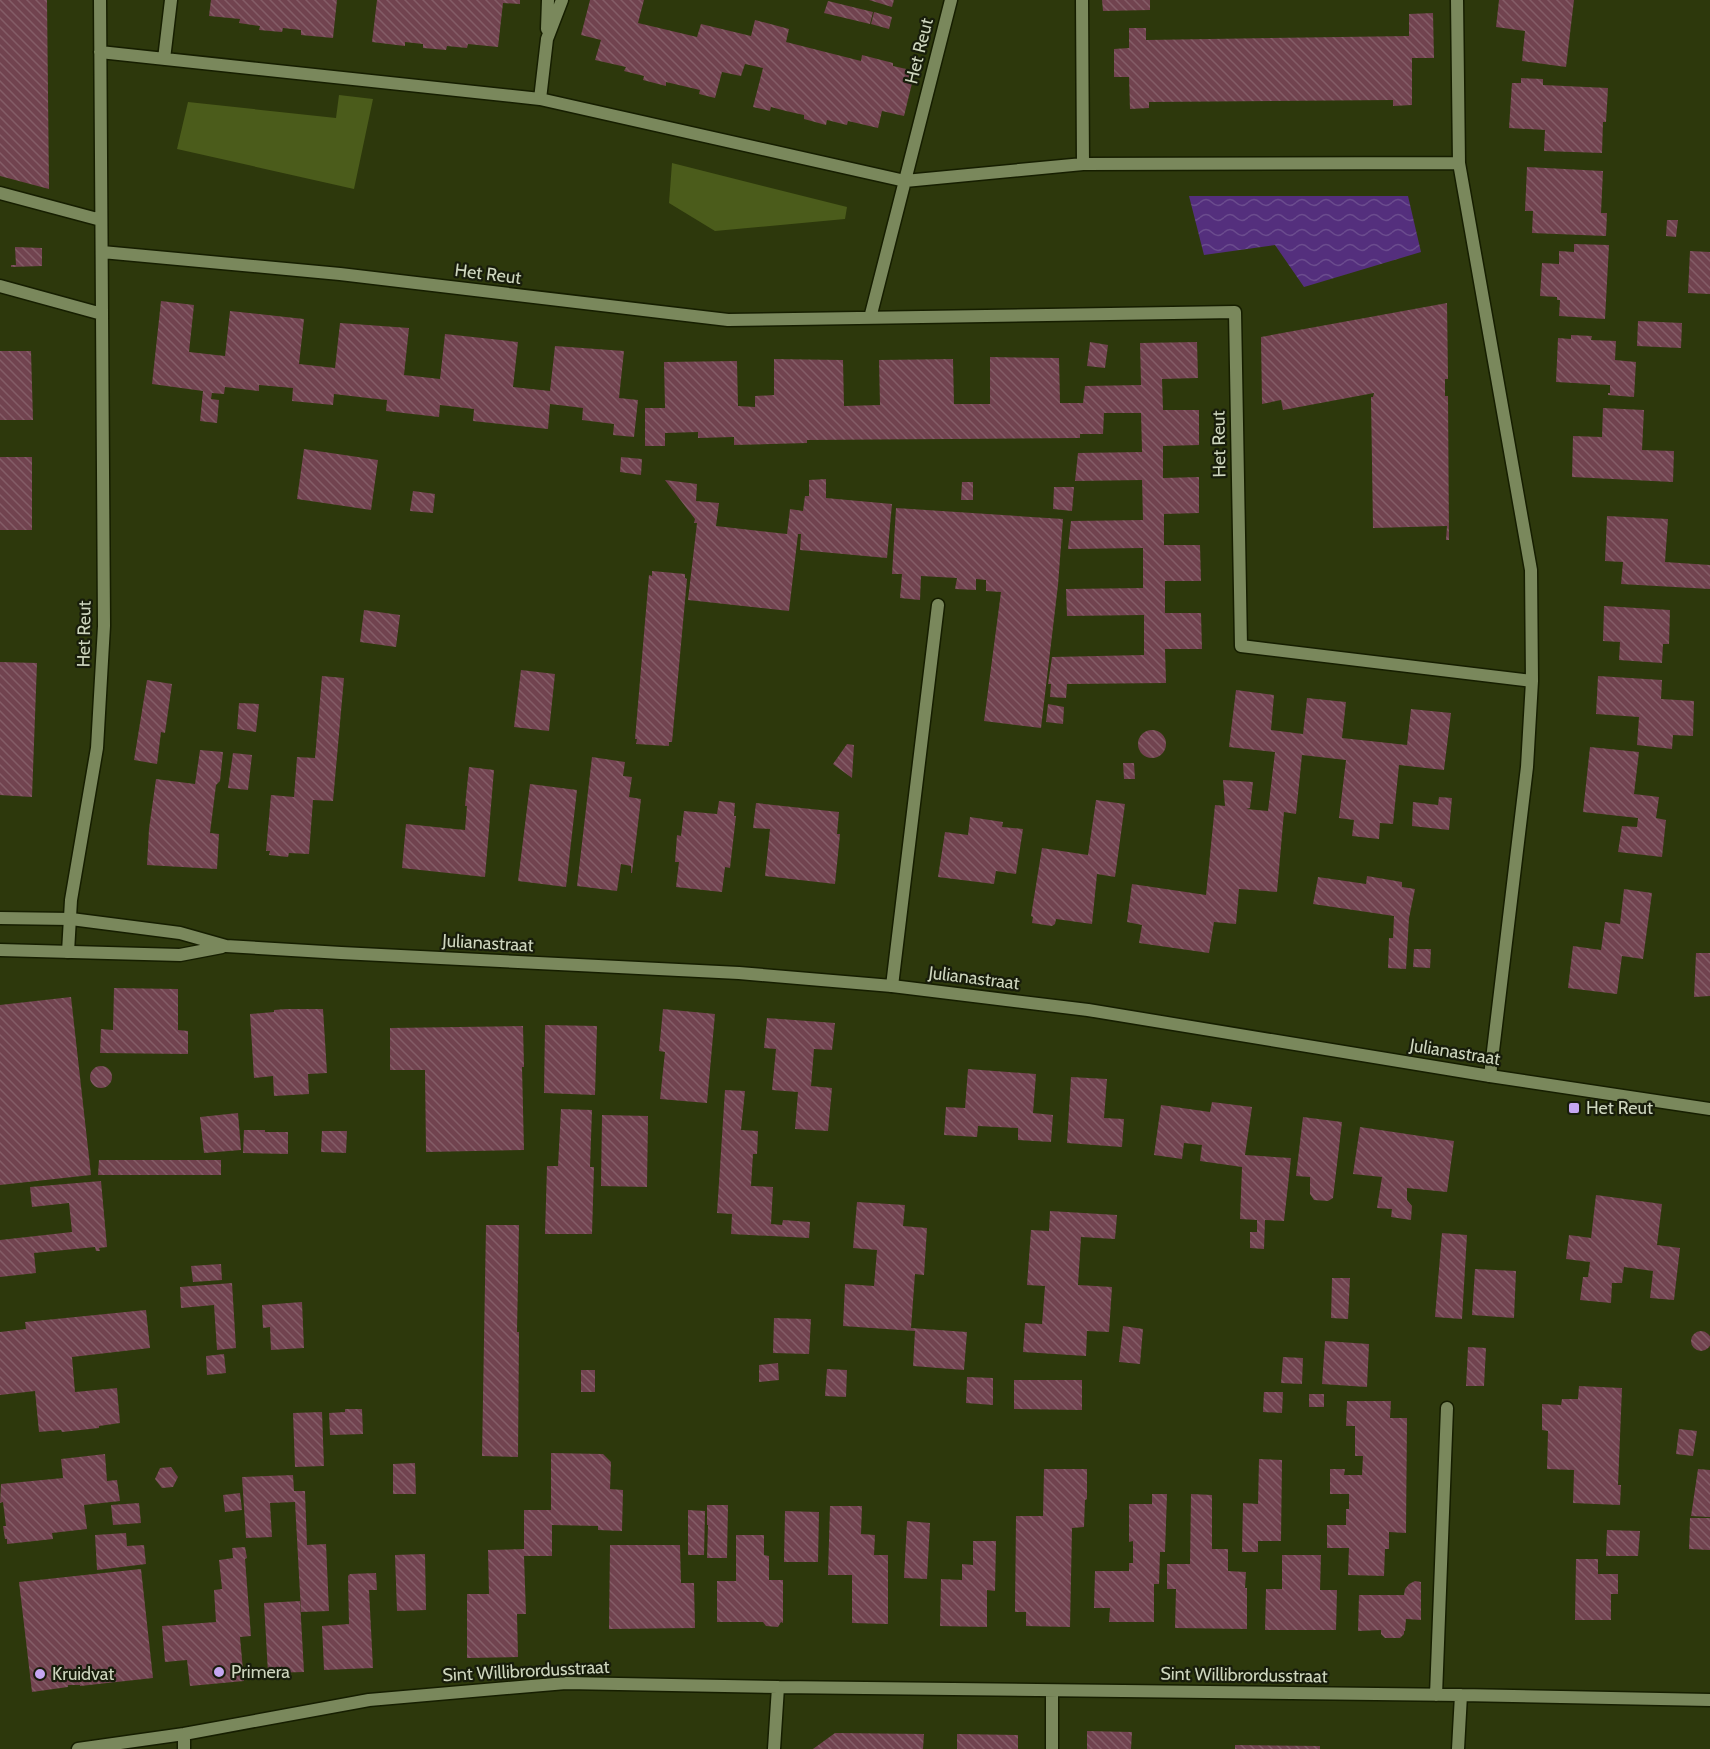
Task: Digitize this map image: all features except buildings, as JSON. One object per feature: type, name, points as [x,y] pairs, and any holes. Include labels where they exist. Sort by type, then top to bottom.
[{"type":"street","name":"Het Reut","points":[[68,952],[71,900],[98,748],[103,648],[100,0]]},
{"type":"street","points":[[164,59],[171,0]]},
{"type":"street","points":[[540,99],[547,39],[548,0]]},
{"type":"street","points":[[547,39],[562,0]]},
{"type":"street","name":"Het Reut","points":[[870,318],[951,0]]},
{"type":"street","points":[[1082,0],[1083,164]]},
{"type":"street","points":[[1457,0],[1459,164],[1531,570],[1532,681],[1527,767],[1490,1076]]},
{"type":"street","points":[[100,51],[540,99],[905,181],[1083,164],[1459,164]]},
{"type":"street","points":[[0,193],[101,220]]},
{"type":"street","name":"Het Reut","points":[[102,252],[340,274],[728,320],[1234,312],[1241,646],[1532,681]]},
{"type":"street","points":[[0,286],[102,314]]},
{"type":"street","points":[[892,986],[938,605]]},
{"type":"street","name":"Julianastraat","points":[[0,918],[71,919],[180,933],[226,946],[739,973],[892,986],[1088,1010],[1490,1076],[1710,1109]]},
{"type":"street","name":"Julianastraat","points":[[0,950],[180,955],[226,946]]},
{"type":"street","points":[[1436,1695],[1447,1408]]},
{"type":"street","name":"Sint Willibrordusstraat","points":[[78,1749],[184,1734],[369,1700],[566,1683],[1710,1700]]},
{"type":"street","points":[[774,1749],[778,1687]]},
{"type":"street","points":[[1052,1691],[1052,1749]]},
{"type":"street","points":[[1458,1749],[1461,1695]]},
{"type":"street","points":[[184,1734],[184,1749]]},
{"type":"green space","points":[[339,95],[373,99],[354,189],[177,149],[188,102],[336,118]]},
{"type":"green space","points":[[672,163],[847,207],[845,219],[715,231],[669,203]]},
{"type":"water","points":[[1189,196],[1408,196],[1421,252],[1304,287],[1275,245],[1204,255]]},
{"type":"place","name":"Het Reut","points":[[1574,1108]]},
{"type":"place","name":"Primera","points":[[219,1672]]},
{"type":"place","name":"Kruidvat","points":[[40,1674]]}]
